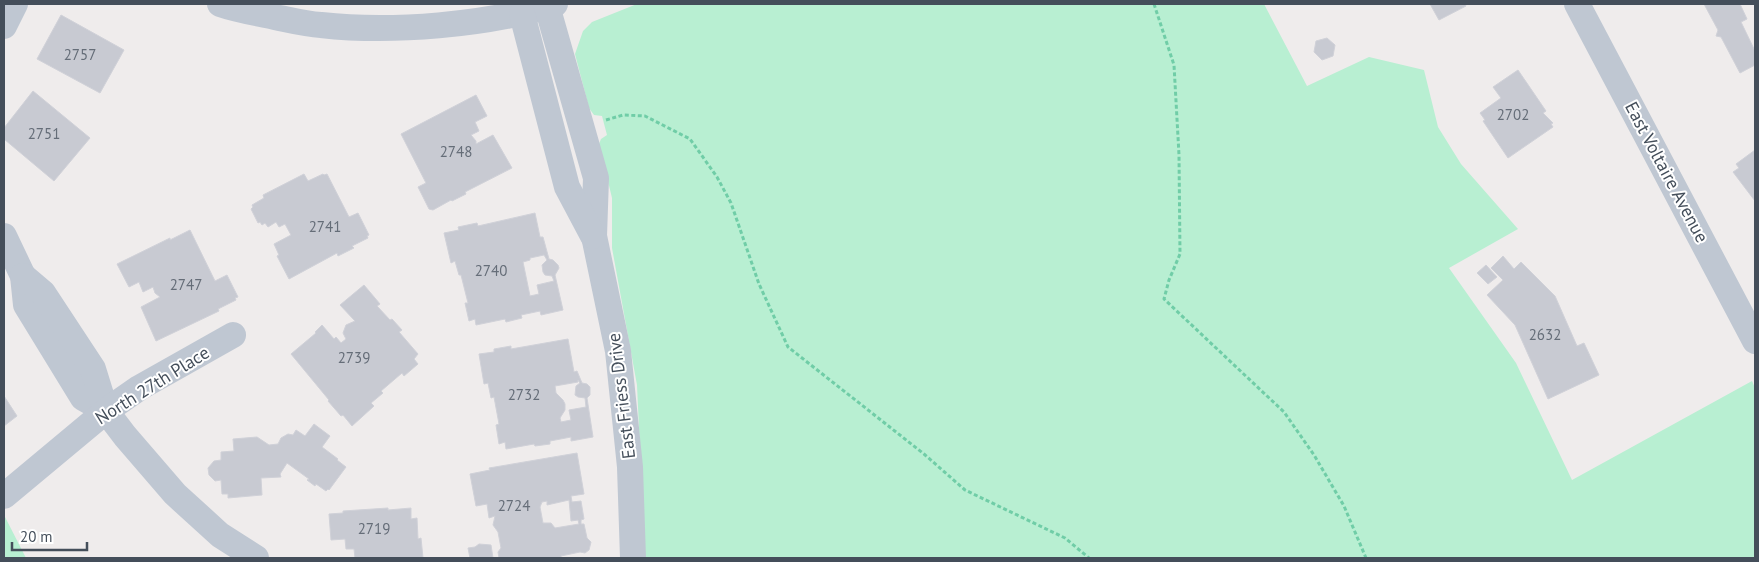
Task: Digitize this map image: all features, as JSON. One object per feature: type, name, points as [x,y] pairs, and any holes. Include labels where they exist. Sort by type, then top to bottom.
[{"type":"street","points":[[4,26],[15,4]]},
{"type":"street","points":[[220,4],[260,14],[320,25],[355,28],[418,27],[522,14],[551,5]]},
{"type":"street","name":"East Voltaire Avenue","points":[[1577,4],[1755,342]]},
{"type":"street","name":"East Friess Drive","points":[[551,5],[596,178],[594,236],[618,351],[630,475],[633,558]]},
{"type":"street","name":"East Friess Drive","points":[[522,14],[568,188],[594,236]]},
{"type":"street","points":[[555,140],[582,130]]},
{"type":"street","points":[[4,236],[23,276],[26,304],[83,398],[106,411],[175,494],[220,535],[256,558]]},
{"type":"street","name":"North 27th Place","points":[[4,496],[106,411],[139,388],[234,335]]},
{"type":"path","points":[[1154,4],[1174,65],[1179,155],[1180,254],[1169,280],[1164,299],[1284,412],[1314,455],[1344,506],[1366,558]]},
{"type":"path","points":[[582,130],[622,115],[645,116],[690,139],[717,177],[731,203],[759,284],[788,347],[924,454],[965,490],[1065,538],[1089,558]]},
{"type":"green space","points":[[637,4],[1264,4],[1307,86],[1369,57],[1424,70],[1438,127],[1461,164],[1518,229],[1449,268],[1516,363],[1572,480],[1752,381],[1755,388],[1755,558],[645,558],[637,385],[612,248],[612,198],[599,144],[601,139],[607,135],[602,116],[594,115],[589,108],[575,54],[583,31],[592,22]]},
{"type":"green space","points":[[4,515],[26,558],[4,558]]},
{"type":"building","points":[[1430,4],[1465,4],[1466,6],[1439,20]]},
{"type":"building","points":[[1704,4],[1740,4],[1747,19],[1741,22],[1755,51],[1755,65],[1740,73],[1721,37],[1716,36],[1718,30]]},
{"type":"building","points":[[61,15],[124,50],[100,93],[37,59]]},
{"type":"building","points":[[1327,38],[1335,45],[1333,56],[1322,60],[1314,52],[1316,41]]},
{"type":"building","points":[[1518,70],[1546,111],[1543,113],[1553,123],[1551,124],[1553,127],[1508,158],[1483,121],[1485,120],[1480,113],[1501,98],[1493,87]]},
{"type":"building","points":[[33,91],[90,138],[54,181],[4,139],[4,128]]},
{"type":"building","points":[[476,95],[487,116],[475,122],[479,131],[471,135],[476,144],[493,135],[512,168],[465,192],[466,194],[452,201],[433,210],[429,209],[418,187],[426,183],[401,134]]},
{"type":"building","points":[[1755,150],[1755,201],[1733,172],[1739,168],[1736,164]]},
{"type":"building","points":[[304,174],[308,181],[327,174],[349,217],[358,213],[369,235],[367,236],[368,238],[352,246],[354,248],[338,256],[337,253],[289,279],[277,256],[279,255],[274,244],[291,235],[285,224],[279,227],[276,222],[268,227],[265,223],[262,225],[260,222],[258,223],[251,209],[252,205],[264,198],[263,195]]},
{"type":"building","points":[[535,213],[540,237],[543,237],[549,259],[553,260],[559,268],[555,275],[563,310],[541,315],[540,311],[521,315],[522,318],[506,322],[505,319],[476,325],[475,319],[469,321],[465,303],[468,303],[461,275],[459,275],[455,261],[451,263],[444,233],[459,230],[458,227],[477,223],[478,226]],"holes":[[[544,255],[547,260],[542,265],[543,272],[545,275],[552,276],[554,281],[537,285],[539,294],[530,296],[523,262],[530,260],[530,258]]]},
{"type":"building","points":[[190,230],[215,281],[227,275],[238,297],[235,298],[236,300],[218,309],[219,311],[156,341],[141,307],[160,297],[155,293],[153,287],[143,292],[139,282],[129,287],[117,264]]},
{"type":"building","points":[[1503,256],[1514,269],[1521,262],[1555,296],[1577,346],[1584,343],[1599,375],[1548,399],[1515,325],[1487,295],[1503,280],[1491,268]]},
{"type":"building","points":[[1486,265],[1497,277],[1488,284],[1477,273]]},
{"type":"building","points":[[364,285],[380,304],[377,306],[402,330],[399,332],[418,354],[414,359],[418,364],[404,376],[402,373],[381,391],[383,393],[371,403],[374,406],[352,426],[328,401],[291,354],[316,333],[322,325],[334,339],[336,337],[341,343],[346,339],[343,333],[346,325],[355,321],[340,305]]},
{"type":"building","points":[[568,339],[574,372],[577,371],[582,383],[590,387],[590,395],[587,398],[593,437],[571,441],[571,437],[550,441],[550,444],[535,446],[534,444],[506,449],[505,442],[499,444],[496,425],[499,424],[494,397],[491,398],[488,383],[484,384],[479,354],[494,352],[494,349],[511,346],[511,349]],"holes":[[[578,380],[580,383],[576,386],[575,395],[585,398],[586,407],[569,410],[571,420],[561,422],[560,418],[565,410],[565,404],[556,393],[555,386],[578,382]]]},
{"type":"building","points":[[4,396],[17,416],[4,426]]},
{"type":"building","points":[[314,424],[330,436],[322,447],[346,467],[329,490],[326,491],[316,484],[315,486],[307,480],[309,479],[287,463],[280,474],[281,477],[261,478],[262,495],[228,498],[228,494],[222,494],[221,480],[215,481],[209,475],[208,468],[214,461],[221,460],[221,452],[234,451],[233,439],[257,437],[269,445],[278,444],[281,438],[288,434],[293,435],[296,430],[305,436]]},
{"type":"building","points":[[577,453],[584,494],[571,496],[572,502],[581,501],[584,519],[581,520],[581,524],[584,524],[587,538],[591,542],[589,550],[585,553],[580,552],[561,556],[561,558],[499,558],[498,552],[501,548],[498,532],[493,525],[495,516],[489,518],[487,504],[476,506],[470,474],[490,470],[489,468]],"holes":[[[569,500],[571,521],[578,520],[579,524],[555,528],[551,523],[543,523],[540,507],[542,502],[547,501],[547,505]]]},
{"type":"building","points":[[388,508],[388,510],[411,508],[411,519],[417,518],[418,539],[421,538],[423,558],[355,558],[354,549],[346,549],[345,539],[331,540],[329,514],[343,513],[343,511]]},
{"type":"building","points":[[479,544],[491,545],[493,558],[470,558],[468,548]]}]
